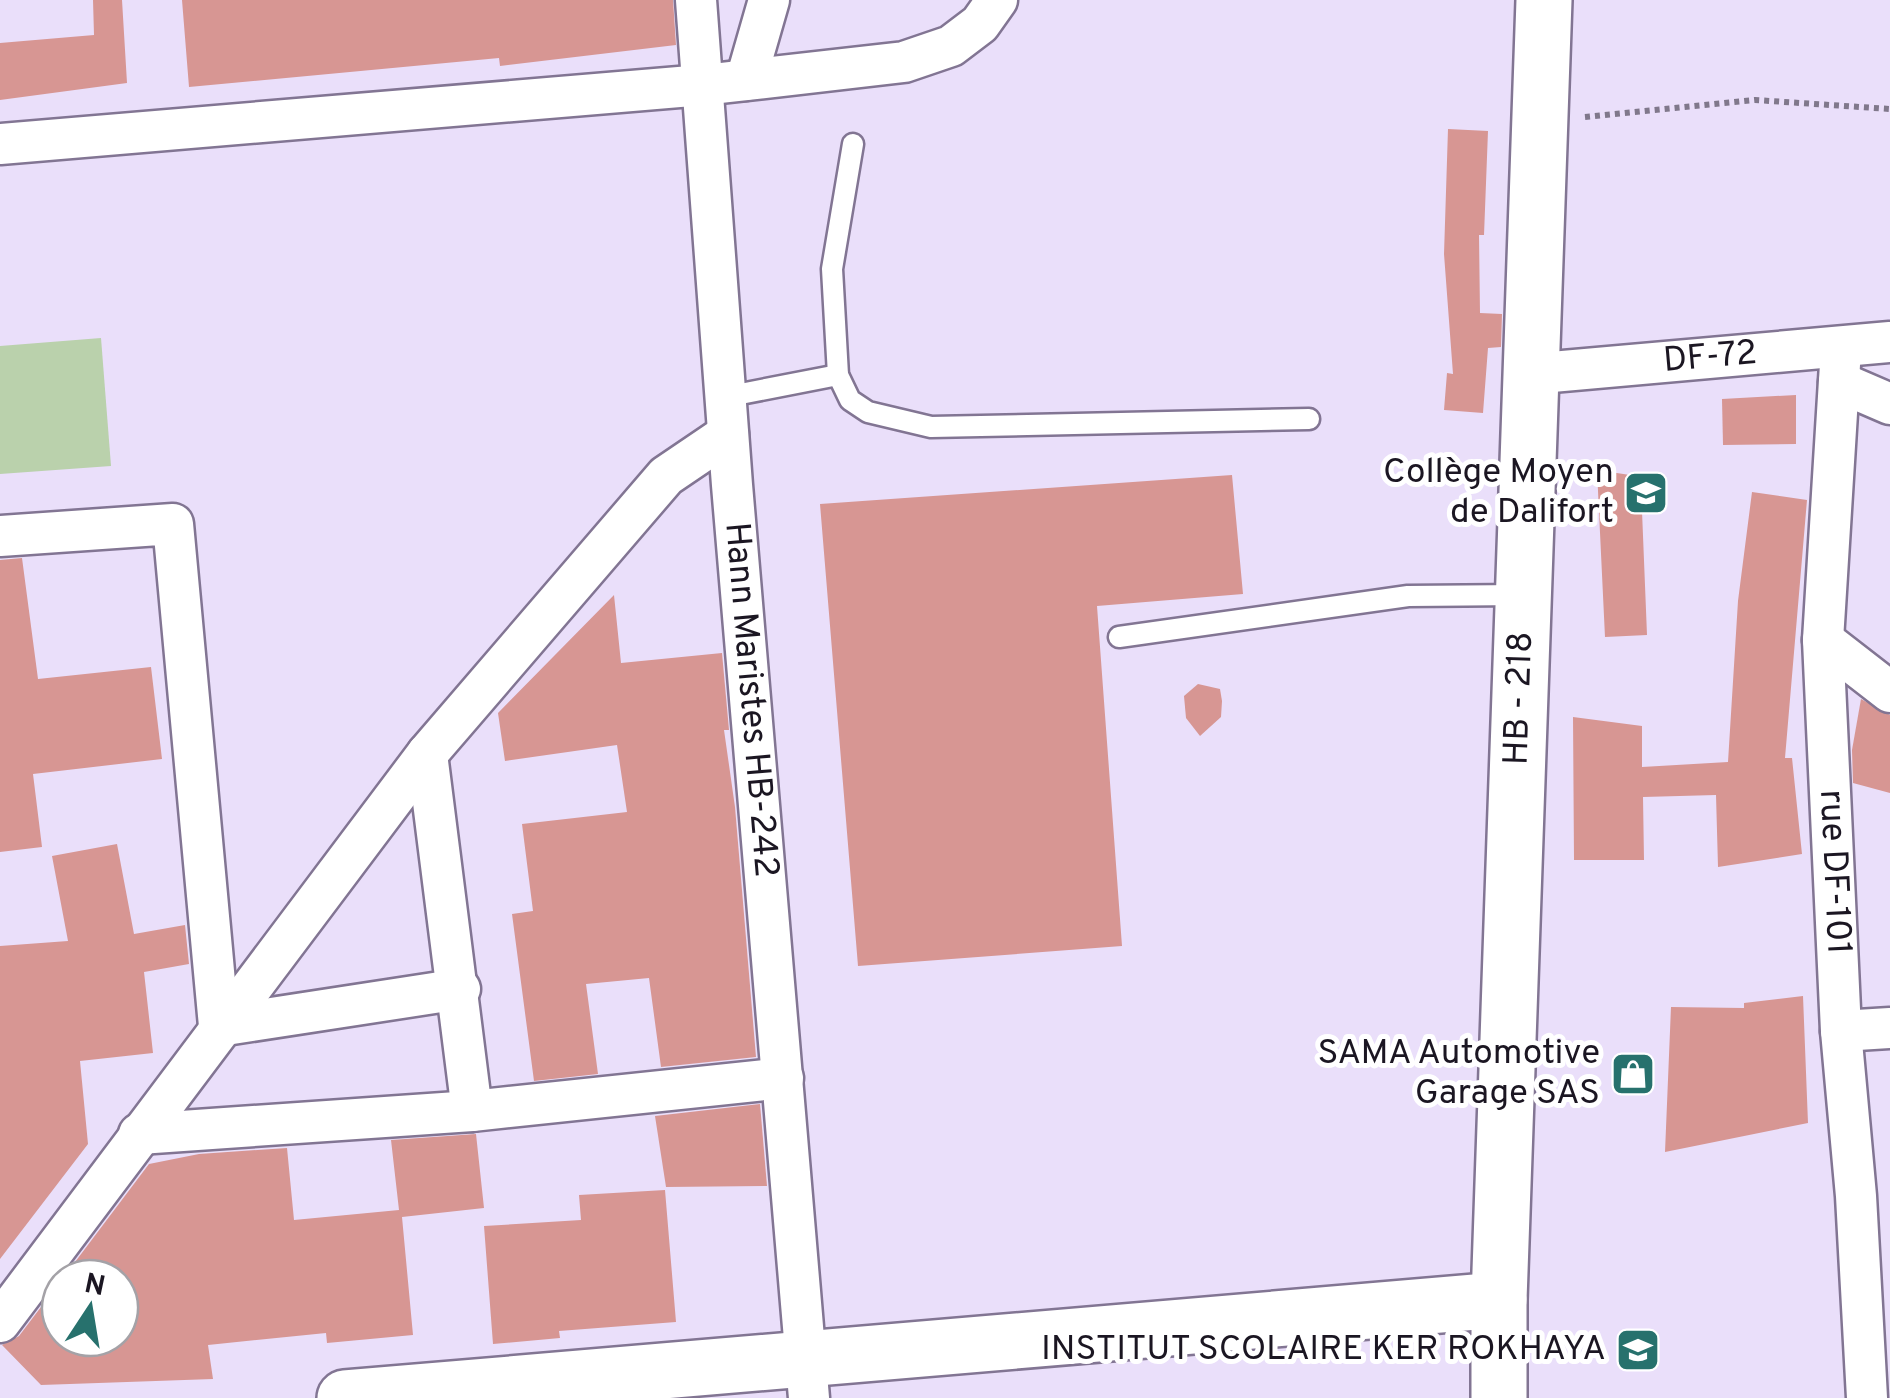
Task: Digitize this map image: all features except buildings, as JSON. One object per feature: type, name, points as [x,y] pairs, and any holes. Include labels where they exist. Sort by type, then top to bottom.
[{"type":"main road","name":"HB - 218","points":[[1500,1398],[1499,1300],[1544,0]]},
{"type":"main road","points":[[345,1398],[807,1379],[1499,1300]]},
{"type":"street","name":"Hann Maristes HB-242","points":[[696,0],[726,415],[807,1379]]},
{"type":"street","points":[[746,80],[770,0]]},
{"type":"street","points":[[0,144],[703,85],[904,62],[951,46],[980,24],[997,0]]},
{"type":"street","name":"DF-72","points":[[1529,374],[1840,365],[1890,342]]},
{"type":"street","points":[[1840,365],[1890,404]]},
{"type":"street","name":"rue DF-101","points":[[1840,365],[1823,640],[1841,1031],[1873,1195],[1866,1398]]},
{"type":"street","points":[[0,1322],[218,1026],[428,754],[666,476],[726,415]]},
{"type":"street","points":[[0,536],[173,524],[218,1026]]},
{"type":"street","points":[[1823,640],[1890,692]]},
{"type":"street","points":[[428,754],[472,1110]]},
{"type":"street","points":[[218,1026],[460,990]]},
{"type":"street","points":[[1841,1031],[1890,1028]]},
{"type":"street","points":[[139,1134],[472,1110],[783,1078]]},
{"type":"lane","points":[[852,144],[832,269],[838,375],[850,400],[868,412],[930,428],[1309,419]]},
{"type":"lane","points":[[726,415],[838,375]]},
{"type":"lane","points":[[1119,637],[1408,596],[1523,595]]},
{"type":"path","points":[[1539,121],[1755,100],[1890,109]]},
{"type":"green space","points":[[101,338],[111,466],[0,474],[0,346]]},
{"type":"place","name":"Collège Moyen de Dalifort","points":[[1646,493]]},
{"type":"place","name":"SAMA Automotive Garage SAS","points":[[1633,1074]]},
{"type":"place","name":"INSTITUT SCOLAIRE KER ROKHAYA","points":[[1638,1350]]}]
